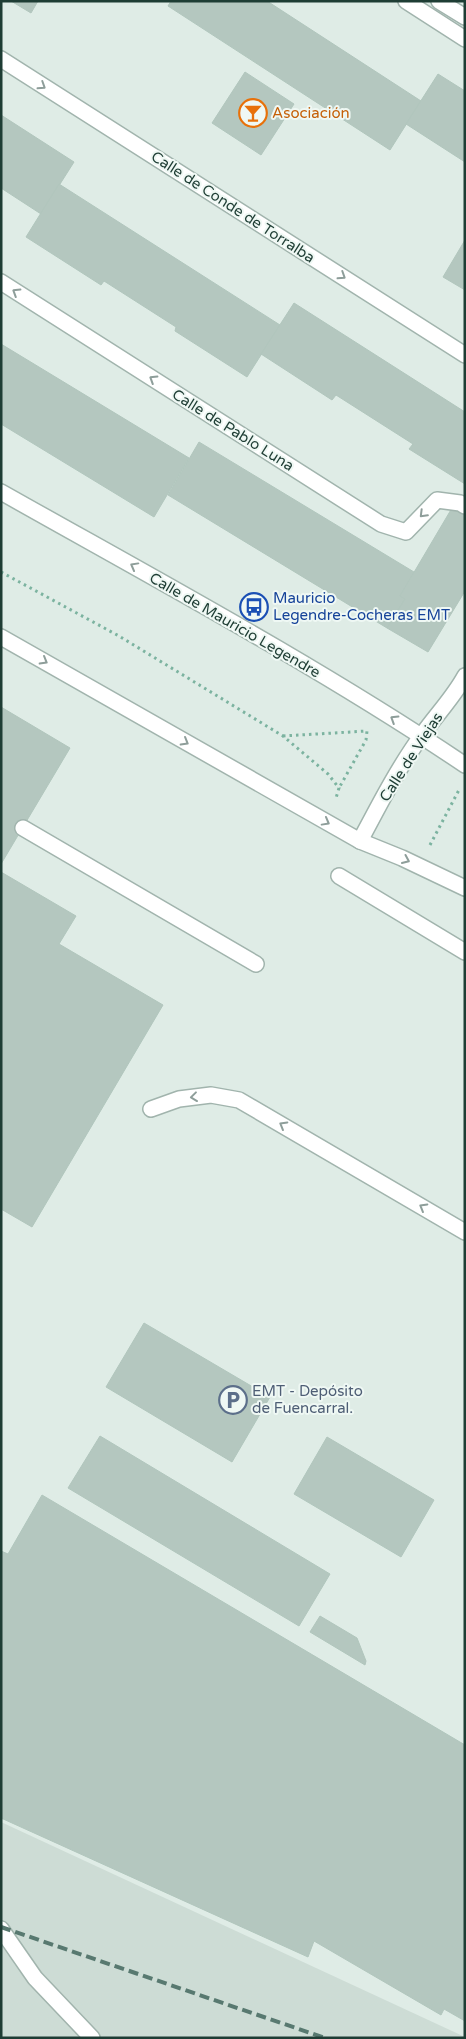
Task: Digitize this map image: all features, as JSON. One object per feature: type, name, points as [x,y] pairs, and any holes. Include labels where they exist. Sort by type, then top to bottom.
[{"type":"street","points":[[406,1],[465,39]]},
{"type":"street","points":[[439,1],[465,17]]},
{"type":"street","name":"Calle de Conde de Torralba","points":[[1,59],[465,355]]},
{"type":"street","name":"Calle de Pablo Luna","points":[[1,282],[381,524],[406,532],[437,500],[460,503],[465,506]]},
{"type":"street","name":"Calle de Mauricio Legendre","points":[[1,492],[241,626],[465,765]]},
{"type":"street","points":[[1,637],[360,841],[411,862],[465,888]]},
{"type":"street","name":"Calle de Viejas","points":[[360,841],[378,807],[421,736],[465,676]]},
{"type":"street","points":[[23,828],[256,964]]},
{"type":"street","points":[[339,876],[465,952]]},
{"type":"street","points":[[151,1109],[179,1100],[211,1095],[239,1100],[465,1232]]},
{"type":"street","points":[[1,1929],[35,1978],[92,2038]]},
{"type":"path","points":[[1,572],[119,636],[282,736],[328,774],[339,788]]},
{"type":"path","points":[[282,736],[366,731],[366,740],[339,788],[334,804]]},
{"type":"path","points":[[427,852],[461,787]]},
{"type":"shaded area","points":[[1,1822],[465,2037],[465,2038],[1,2038]]},
{"type":"building","points":[[11,1],[38,1],[31,13]]},
{"type":"building","points":[[171,1],[267,1],[421,101],[390,150],[168,6]]},
{"type":"building","name":"Asociación","points":[[245,72],[294,104],[261,155],[212,123]]},
{"type":"building","points":[[438,74],[465,91],[465,162],[406,124]]},
{"type":"building","points":[[1,115],[74,162],[41,214],[1,188]]},
{"type":"building","points":[[59,184],[280,325],[247,377],[175,331],[176,327],[104,281],[101,285],[26,237]]},
{"type":"building","points":[[465,240],[465,290],[443,277]]},
{"type":"building","points":[[294,303],[465,412],[465,484],[409,449],[413,444],[336,395],[332,400],[261,354]]},
{"type":"building","points":[[1,344],[189,458],[154,517],[1,424]]},
{"type":"building","points":[[199,442],[414,572],[400,596],[405,599],[387,628],[168,495]]},
{"type":"building","points":[[452,508],[465,516],[465,591],[428,652],[387,628],[405,599],[400,596]]},
{"type":"building","points":[[1,707],[70,748],[1,864]]},
{"type":"building","points":[[1,872],[76,916],[59,944],[163,1005],[32,1227],[1,1209]]},
{"type":"building","points":[[144,1323],[270,1397],[232,1462],[106,1387]]},
{"type":"building","points":[[100,1436],[330,1574],[299,1626],[68,1488]]},
{"type":"building","points":[[327,1437],[434,1500],[401,1557],[294,1494]]},
{"type":"building","points":[[42,1495],[465,1745],[465,2021],[444,2009],[441,2015],[314,1941],[308,1957],[1,1818],[1,1551],[8,1554]]},
{"type":"building","points":[[320,1616],[357,1638],[366,1661],[365,1665],[310,1632]]},
{"type":"railway","points":[[1,1927],[325,2038]]},
{"type":"place","name":"Asociación","points":[[253,113]]},
{"type":"place","name":"Mauricio Legendre-Cocheras EMT","points":[[254,607]]},
{"type":"place","name":"EMT - Depósito de Fuencarral.","points":[[233,1400]]}]
